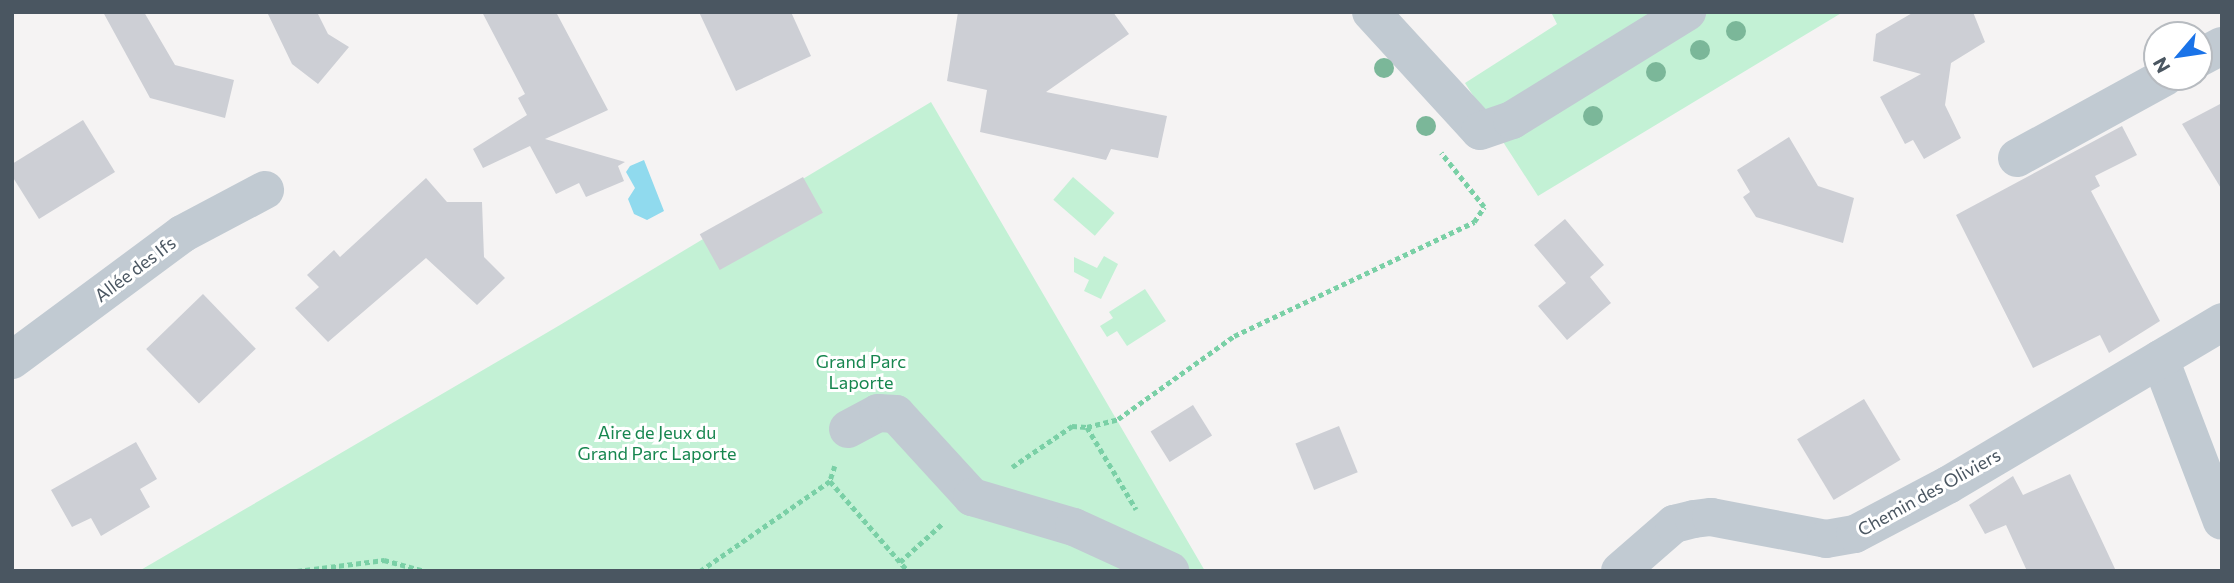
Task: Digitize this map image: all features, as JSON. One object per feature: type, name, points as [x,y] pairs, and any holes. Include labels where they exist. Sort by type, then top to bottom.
[{"type":"street","points":[[1371,12],[1480,131],[1512,120],[1687,12]]},
{"type":"street","points":[[2017,158],[2143,89]]},
{"type":"street","name":"Allée des Ifs","points":[[12,360],[182,234],[265,190]]},
{"type":"street","name":"Chemin des Oliviers","points":[[1620,571],[1674,524],[1694,519],[1711,517],[1826,539],[1854,534],[1948,485],[2222,321]]},
{"type":"street","points":[[2160,359],[2222,521]]},
{"type":"street","points":[[848,429],[878,412],[896,414],[979,500],[1074,527],[1170,571]]},
{"type":"path","points":[[900,562],[979,500],[994,480],[1072,426],[1087,427],[1118,419],[1234,336],[1474,222],[1484,207]]},
{"type":"path","points":[[1087,427],[1137,511]]},
{"type":"path","points":[[700,571],[830,481],[848,429]]},
{"type":"path","points":[[830,481],[908,571]]},
{"type":"path","points":[[297,571],[384,559],[425,571]]},
{"type":"green space","points":[[1551,12],[1843,12],[1538,196],[1465,83],[1557,24]]},
{"type":"green space","name":"Grand Parc Laporte","points":[[931,102],[1205,571],[139,571],[560,325]]},
{"type":"green space","points":[[1073,177],[1115,213],[1095,236],[1053,200]]},
{"type":"green space","points":[[1104,256],[1118,264],[1101,299],[1084,291],[1089,280],[1074,272],[1074,257],[1097,268]]},
{"type":"green space","points":[[1145,289],[1166,321],[1127,346],[1117,331],[1107,337],[1100,326],[1113,318],[1109,312]]},
{"type":"water","points":[[644,160],[664,211],[647,220],[634,214],[628,199],[635,188],[626,172],[630,166]]},
{"type":"building","points":[[103,12],[144,12],[175,65],[234,80],[225,118],[150,98]]},
{"type":"building","points":[[267,12],[317,12],[328,34],[349,47],[318,84],[292,64]]},
{"type":"building","points":[[482,12],[556,12],[608,110],[545,139],[625,162],[618,166],[624,181],[586,197],[579,183],[556,194],[530,146],[483,168],[473,149],[527,115],[518,98],[525,94]]},
{"type":"building","points":[[699,12],[791,12],[811,56],[736,91]]},
{"type":"building","points":[[958,12],[1113,12],[1129,34],[1046,92],[1167,116],[1158,158],[1111,149],[1106,160],[980,132],[987,90],[947,81]]},
{"type":"building","points":[[1914,12],[1973,12],[1985,42],[1951,63],[1945,105],[1961,138],[1924,159],[1913,140],[1905,144],[1880,97],[1921,74],[1873,61],[1876,34]]},
{"type":"building","points":[[2222,103],[2222,190],[2182,124]]},
{"type":"building","points":[[83,120],[115,172],[39,219],[12,176],[12,164]]},
{"type":"building","points":[[2122,126],[2137,155],[2095,176],[2100,186],[2091,191],[2160,321],[2109,353],[2100,335],[2033,368],[1956,215]]},
{"type":"building","points":[[1789,137],[1818,186],[1854,198],[1843,243],[1756,217],[1743,197],[1750,192],[1737,170]]},
{"type":"building","points":[[803,177],[823,213],[720,270],[700,234]]},
{"type":"building","points":[[426,178],[447,202],[482,202],[484,257],[505,278],[477,305],[426,258],[328,342],[295,308],[319,287],[307,275],[334,250],[340,257]]},
{"type":"building","points":[[1565,219],[1604,265],[1590,277],[1611,303],[1567,340],[1538,306],[1566,283],[1534,245]]},
{"type":"building","points":[[203,294],[256,349],[199,404],[146,349]]},
{"type":"building","points":[[1864,399],[1901,460],[1834,500],[1797,439]]},
{"type":"building","points":[[1193,405],[1212,436],[1170,462],[1151,431]]},
{"type":"building","points":[[1339,426],[1358,472],[1314,490],[1295,444]]},
{"type":"building","points":[[136,442],[157,479],[140,489],[150,507],[101,536],[91,518],[72,527],[51,490]]},
{"type":"building","points":[[2070,474],[2116,571],[2027,571],[2006,525],[1985,534],[1969,505],[2013,476],[2023,495]]},
{"type":"park label","name":"Aire de Jeux du Grand Parc Laporte","points":[[657,443]]}]
